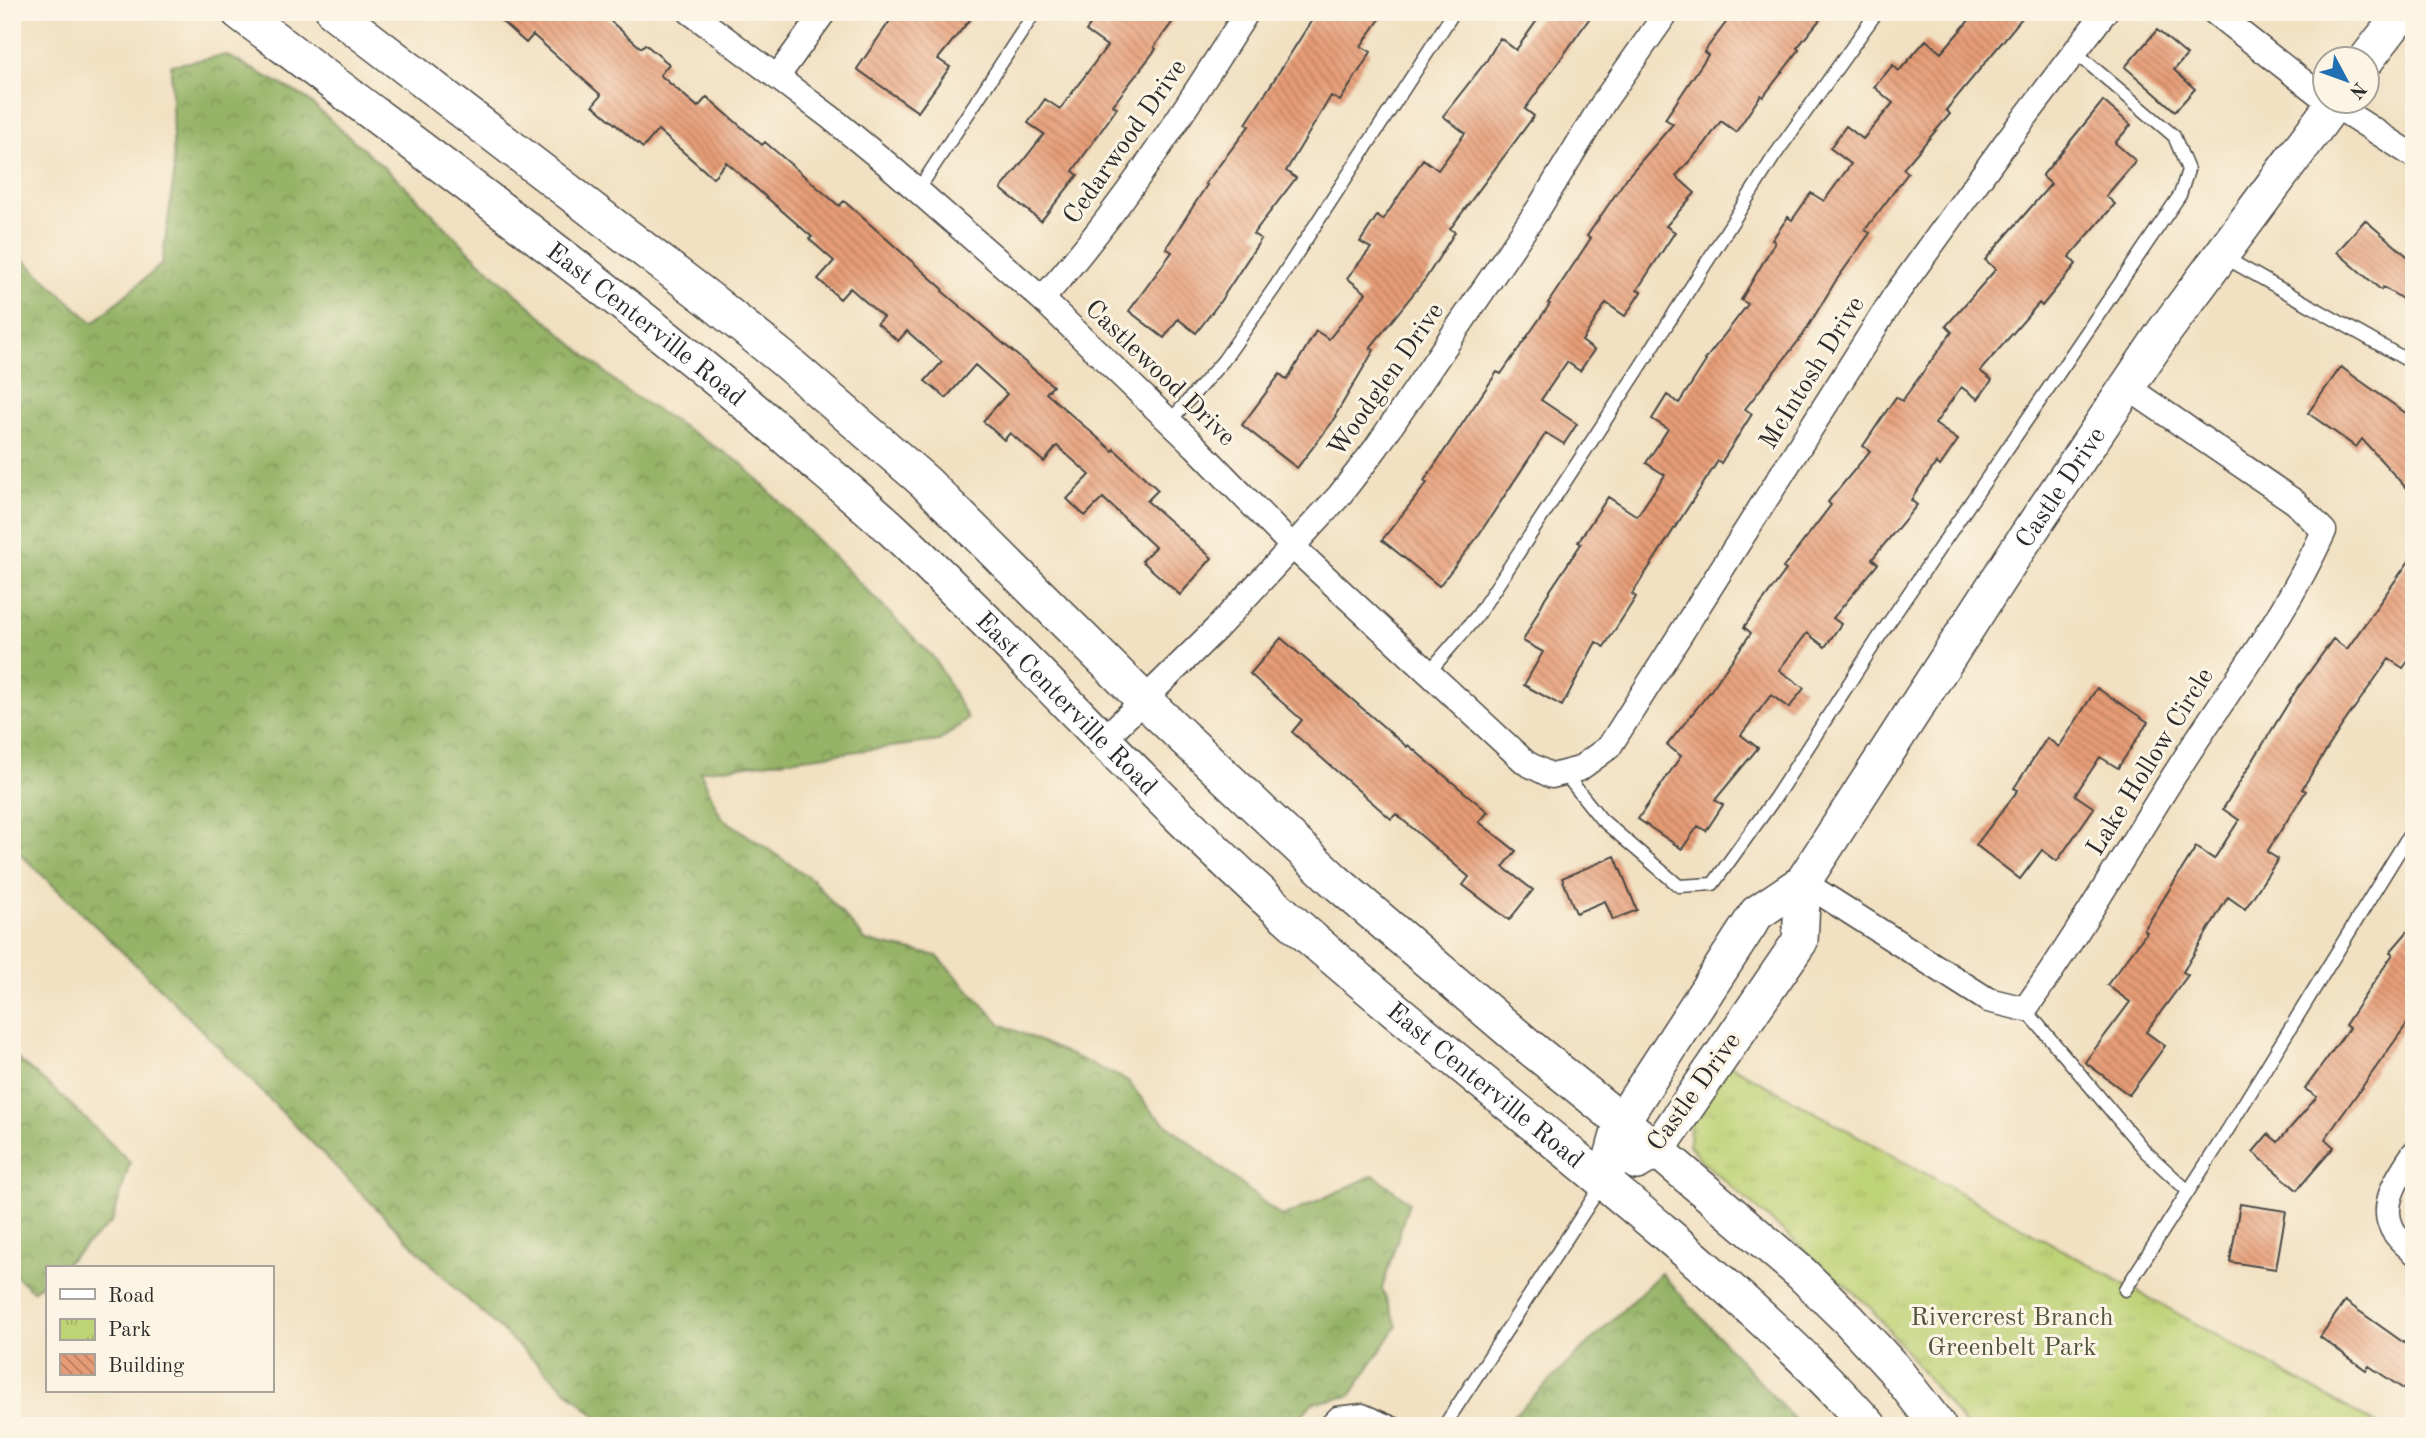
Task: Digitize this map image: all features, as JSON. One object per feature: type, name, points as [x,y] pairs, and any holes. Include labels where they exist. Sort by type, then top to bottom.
[{"type":"main road","name":"East Centerville Road","points":[[239,12],[532,233],[676,344],[746,402],[893,530],[1168,807],[1293,923],[1382,1000],[1605,1182],[1778,1333],[1838,1391],[1869,1426]]},
{"type":"main road","points":[[334,12],[710,300],[782,358],[925,482],[1144,700],[1335,881],[1801,1273],[1894,1368],[1938,1426]]},
{"type":"main road","points":[[2378,46],[2403,12]]},
{"type":"main road","name":"Castle Drive","points":[[1605,1182],[1622,1121],[1757,913],[1803,882],[2016,552],[2127,387],[2319,116]]},
{"type":"main road","name":"Castle Drive","points":[[1605,1182],[1657,1150],[1800,941],[1803,882]]},
{"type":"street","name":"Castlewood Drive","points":[[690,12],[777,76],[918,190],[1042,299],[1170,421],[1292,546],[1526,763],[1552,776],[1571,771]]},
{"type":"street","points":[[777,76],[824,12]]},
{"type":"street","name":"Cedarwood Drive","points":[[1042,299],[1117,209],[1247,12]]},
{"type":"street","name":"Woodglen Drive","points":[[1103,740],[1217,628],[1339,496],[1376,448],[1539,208],[1605,100],[1667,12]]},
{"type":"street","name":"McIntosh Drive","points":[[1571,771],[1609,747],[1894,297],[2105,12]]},
{"type":"street","points":[[2214,12],[2310,86]]},
{"type":"street","points":[[2353,116],[2414,156]]},
{"type":"street","name":"Lake Hollow Circle","points":[[2025,1009],[2057,964],[2189,751],[2306,572],[2324,531],[2295,502],[2127,387]]},
{"type":"street","points":[[1803,882],[1988,1000],[2025,1009]]},
{"type":"street","points":[[2414,1153],[2402,1170],[2388,1202],[2391,1227],[2414,1252]]},
{"type":"lane","points":[[918,190],[1035,12]]},
{"type":"lane","points":[[1170,421],[1223,361],[1267,298],[1454,12]]},
{"type":"lane","points":[[1428,673],[1477,616],[1636,374],[1773,158],[1877,12]]},
{"type":"lane","points":[[1571,771],[1601,819],[1679,886],[1713,884],[1767,809],[1879,637],[2180,195],[2188,170],[2174,136],[2075,52]]},
{"type":"lane","points":[[2220,255],[2414,364]]},
{"type":"lane","points":[[2124,1290],[2414,827]]},
{"type":"lane","points":[[2025,1009],[2145,1151],[2188,1191]]},
{"type":"lane","points":[[1444,1426],[1605,1182]]},
{"type":"lane","points":[[1324,1426],[1336,1413],[1363,1410],[1400,1426]]},
{"type":"green space","points":[[226,55],[303,96],[404,185],[477,259],[626,391],[741,463],[935,659],[968,719],[939,741],[700,771],[721,817],[813,880],[866,941],[937,956],[1001,1024],[1127,1080],[1153,1113],[1282,1217],[1374,1175],[1409,1202],[1382,1289],[1397,1326],[1350,1396],[1312,1403],[1293,1426],[606,1426],[455,1288],[162,990],[12,846],[12,249],[93,323],[162,264],[174,177],[171,65]]},
{"type":"green space","points":[[12,1054],[64,1098],[130,1162],[112,1222],[62,1266],[46,1266],[46,1280],[33,1291],[12,1273]]},
{"type":"green space","name":"Rivercrest Branch Greenbelt Park","points":[[1728,1064],[2380,1426],[1966,1426],[1870,1307],[1703,1162],[1689,1145],[1690,1126]]},
{"type":"green space","points":[[1661,1273],[1800,1426],[1503,1426]]},
{"type":"building","points":[[491,12],[600,12],[641,48],[645,44],[669,64],[660,75],[698,107],[707,97],[762,145],[765,142],[839,206],[844,201],[943,289],[942,291],[1053,386],[1046,393],[1113,451],[1114,449],[1158,490],[1147,501],[1212,558],[1180,595],[1142,561],[1155,547],[1103,498],[1085,516],[1067,499],[1090,475],[1057,446],[1044,462],[1010,433],[1004,440],[983,421],[1007,394],[975,365],[946,398],[925,381],[942,362],[907,331],[898,341],[877,323],[883,317],[850,288],[840,299],[818,279],[834,261],[809,239],[812,237],[726,162],[713,178],[658,130],[643,148],[593,105],[601,95],[533,35],[526,43]]},
{"type":"building","points":[[896,12],[976,12],[938,59],[950,67],[918,112],[857,69]]},
{"type":"building","points":[[1100,12],[1180,12],[1154,47],[1156,49],[1113,105],[1117,108],[1073,171],[1078,175],[1041,221],[1001,189],[1044,134],[1028,123],[1045,99],[1060,109],[1107,46],[1086,31]]},
{"type":"building","points":[[1317,12],[1385,12],[1361,46],[1371,52],[1340,101],[1331,96],[1286,171],[1296,178],[1253,234],[1261,239],[1219,303],[1196,333],[1178,319],[1164,338],[1129,311],[1172,252],[1166,248],[1207,185],[1205,184],[1249,126],[1246,124]]},
{"type":"building","points":[[1543,12],[1594,12],[1525,109],[1534,116],[1450,229],[1455,232],[1426,278],[1370,348],[1374,350],[1336,417],[1297,468],[1242,425],[1280,374],[1287,380],[1316,331],[1329,339],[1366,293],[1347,278],[1371,248],[1360,242],[1377,216],[1383,220],[1423,159],[1438,170],[1465,133],[1443,116],[1487,60],[1500,38],[1516,50]]},
{"type":"building","points":[[1734,12],[1826,12],[1763,97],[1761,95],[1736,132],[1721,121],[1676,176],[1695,193],[1666,226],[1675,232],[1637,290],[1641,292],[1625,316],[1606,303],[1582,341],[1594,350],[1580,371],[1567,362],[1541,400],[1577,424],[1564,444],[1546,433],[1476,539],[1439,586],[1382,540],[1427,483],[1424,481],[1497,372],[1501,374],[1550,304],[1548,303],[1591,238],[1587,236],[1628,176],[1673,124],[1665,119],[1708,55],[1704,52]]},
{"type":"building","points":[[1976,12],[2027,12],[1946,110],[1950,114],[1903,169],[1908,173],[1865,230],[1870,233],[1835,282],[1803,335],[1745,409],[1752,414],[1721,463],[1718,461],[1632,594],[1636,597],[1604,647],[1596,642],[1562,706],[1524,685],[1543,652],[1523,641],[1545,598],[1581,544],[1578,542],[1608,497],[1637,516],[1665,475],[1646,463],[1668,429],[1652,419],[1667,395],[1679,403],[1705,360],[1748,304],[1741,300],[1775,242],[1772,240],[1788,217],[1792,220],[1811,193],[1824,201],[1851,164],[1830,148],[1846,126],[1863,139],[1893,103],[1874,87],[1893,65],[1899,71],[1926,40],[1941,53]]},
{"type":"building","points":[[2157,30],[2187,55],[2174,70],[2195,89],[2175,111],[2125,67]]},
{"type":"building","points":[[2103,101],[2131,125],[2115,143],[2136,161],[2106,196],[2115,204],[2069,257],[2076,264],[2042,306],[2039,303],[1980,371],[1992,380],[1978,399],[1961,387],[1935,424],[1958,440],[1940,466],[1936,463],[1911,500],[1917,505],[1872,559],[1878,564],[1833,618],[1841,624],[1825,647],[1807,633],[1779,670],[1804,688],[1789,708],[1771,695],[1741,735],[1758,748],[1715,800],[1723,805],[1706,831],[1698,826],[1682,849],[1638,819],[1681,756],[1667,745],[1709,693],[1751,633],[1744,627],[1786,570],[1783,568],[1831,505],[1828,502],[1870,451],[1863,446],[1896,397],[1902,401],[1952,332],[1946,326],[1996,269],[1985,260],[2051,184],[2042,176]]},
{"type":"building","points":[[2365,220],[2414,262],[2414,306],[2383,287],[2381,290],[2337,252]]},
{"type":"building","points":[[2341,367],[2414,419],[2414,497],[2362,439],[2356,447],[2308,413]]},
{"type":"building","points":[[2414,554],[2414,653],[2403,668],[2389,659],[2341,727],[2302,789],[2306,791],[2267,852],[2278,859],[2245,909],[2228,897],[2183,972],[2188,975],[2146,1032],[2165,1046],[2129,1095],[2085,1062],[2130,1002],[2107,985],[2147,932],[2144,930],[2196,847],[2214,859],[2239,820],[2223,809],[2297,689],[2333,639],[2347,649]]},
{"type":"building","points":[[1281,638],[1407,747],[1408,745],[1488,812],[1479,822],[1516,851],[1503,867],[1533,890],[1509,920],[1463,885],[1469,877],[1396,814],[1391,819],[1292,732],[1302,720],[1250,674]]},
{"type":"building","points":[[2097,688],[2148,722],[2118,768],[2100,757],[2075,795],[2094,808],[2057,861],[2042,850],[2020,879],[1976,845],[2018,790],[2014,788],[2047,738],[2059,747]]},
{"type":"building","points":[[1615,856],[1637,910],[1613,920],[1605,901],[1576,913],[1562,878]]},
{"type":"building","points":[[2414,924],[2414,1014],[2325,1139],[2334,1147],[2297,1190],[2253,1152],[2268,1134],[2278,1142],[2317,1097],[2305,1089],[2349,1028],[2345,1025],[2393,954],[2390,952]]},
{"type":"building","points":[[2240,1204],[2286,1211],[2276,1269],[2230,1262]]},
{"type":"building","points":[[2345,1301],[2414,1350],[2414,1396],[2369,1366],[2366,1370],[2320,1337]]}]
